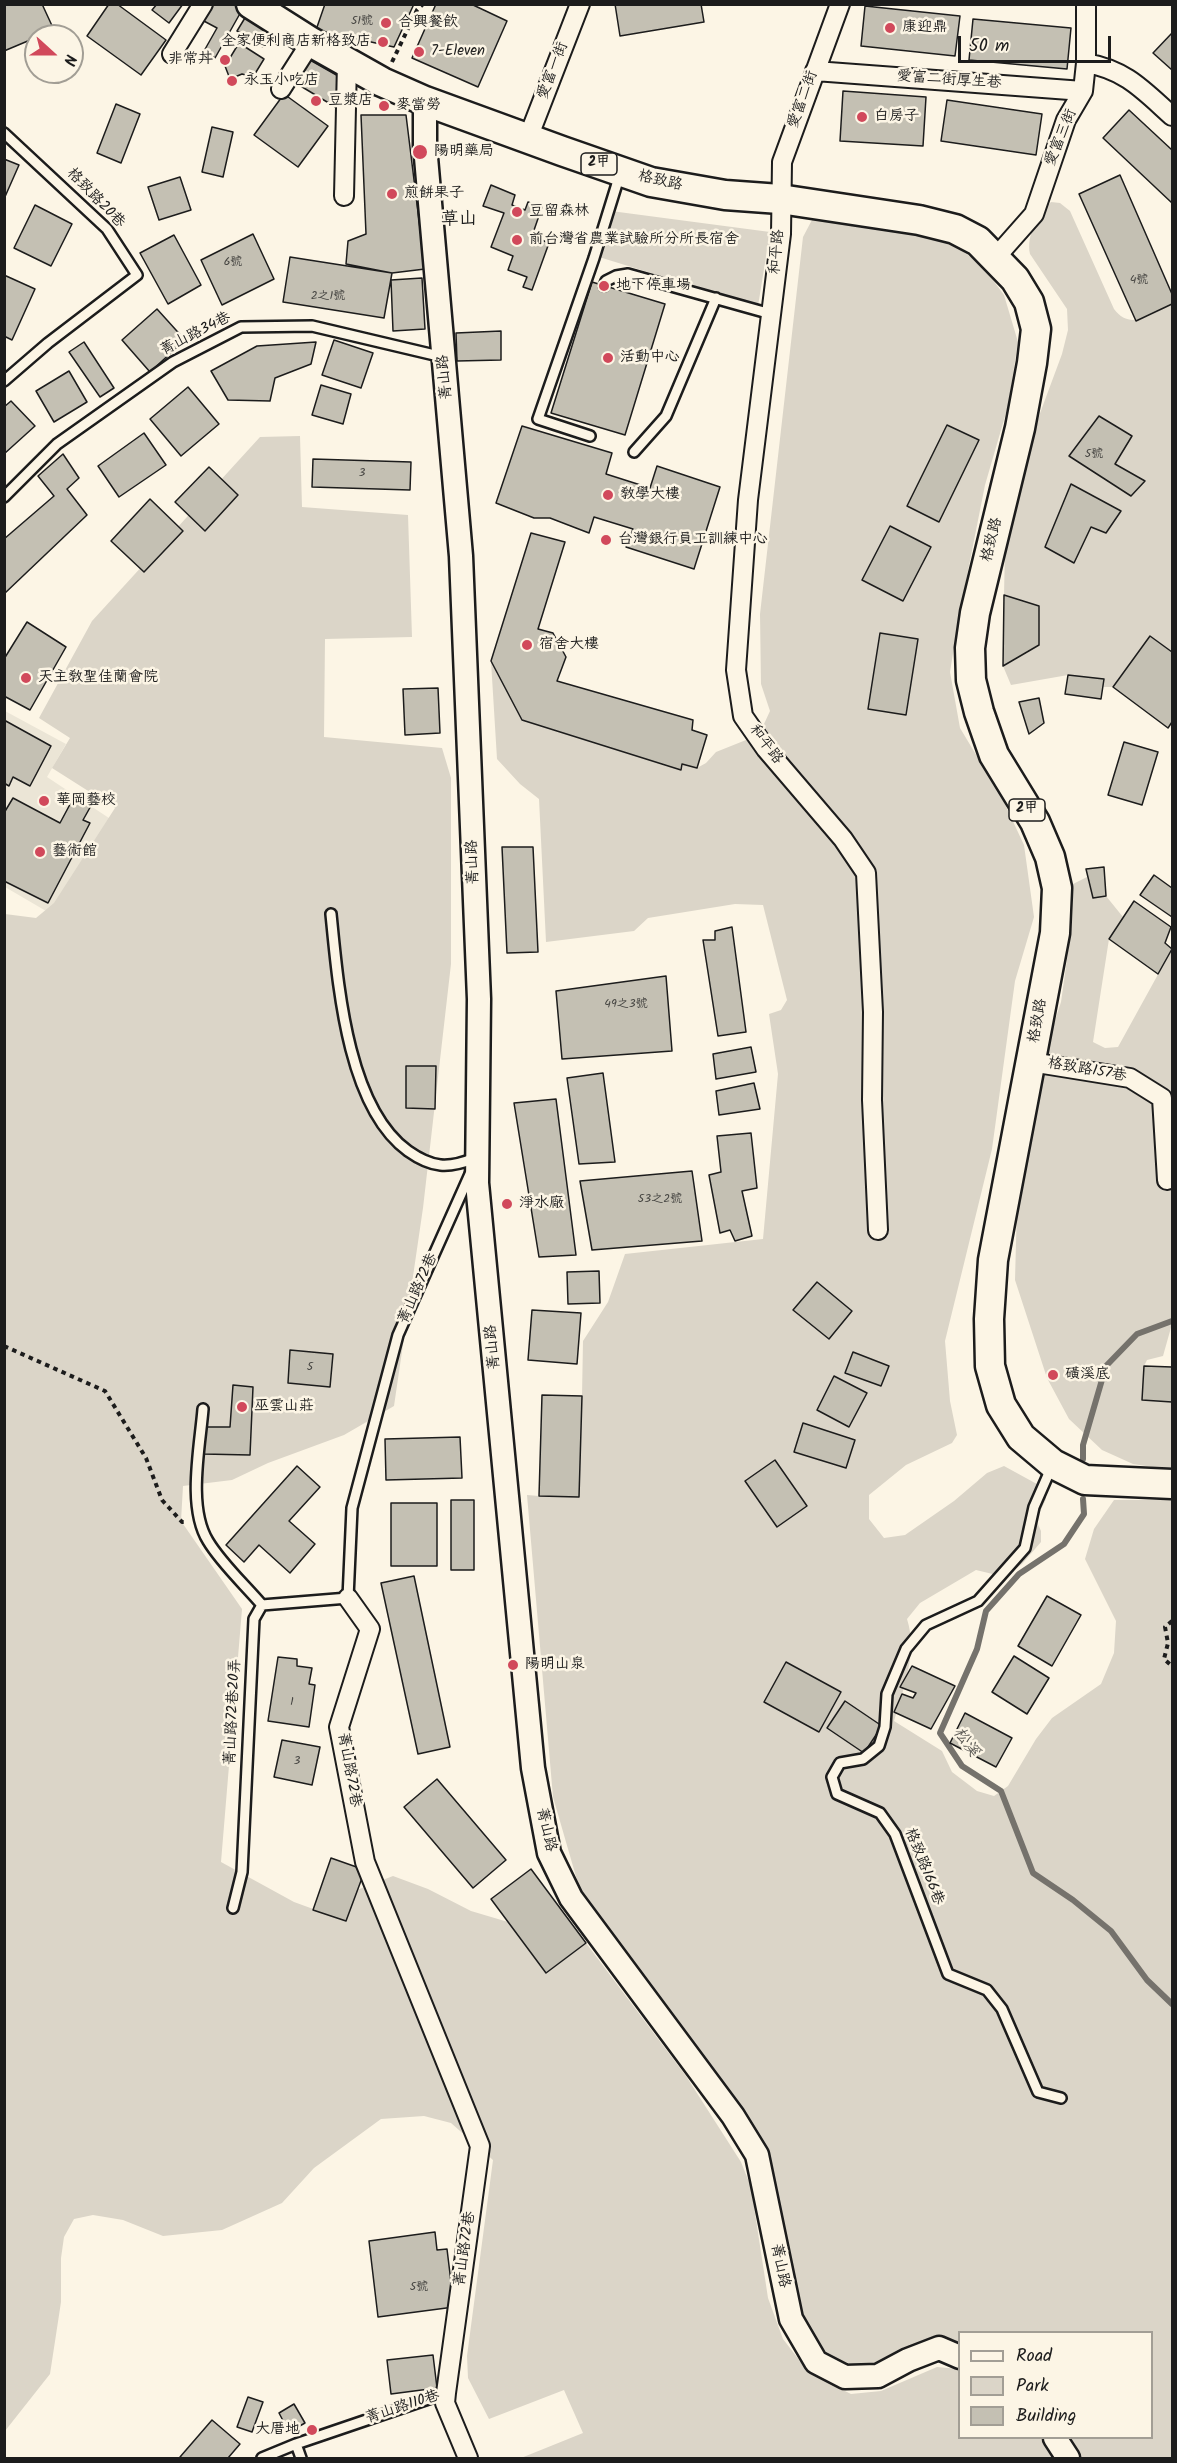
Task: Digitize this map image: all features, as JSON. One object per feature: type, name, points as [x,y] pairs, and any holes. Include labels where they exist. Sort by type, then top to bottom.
[{"type":"main road","name":"格致路","points":[[251,4],[311,42],[382,82],[425,101],[621,172],[651,182],[725,195],[780,199],[919,220],[955,230],[978,241],[1016,279],[1029,302],[1036,329],[1020,428],[975,613],[970,648],[971,680],[994,755],[1035,822],[1050,857],[1057,888],[1055,933],[993,1260],[989,1319],[990,1366],[1001,1405],[1021,1437],[1053,1464],[1085,1479],[1173,1484]]},
{"type":"street","points":[[172,54],[203,4]]},
{"type":"street","name":"愛富一街","points":[[528,138],[580,4]]},
{"type":"street","name":"愛富二街","points":[[780,199],[782,162],[840,4]]},
{"type":"street","name":"愛富三街","points":[[996,257],[1034,214],[1066,120],[1083,92],[1086,63],[1086,4]]},
{"type":"street","points":[[281,89],[311,42]]},
{"type":"street","points":[[344,196],[347,63]]},
{"type":"street","points":[[1086,63],[1108,67],[1132,81],[1173,116]]},
{"type":"street","name":"愛富二街厚生巷","points":[[815,70],[1083,92]]},
{"type":"street","name":"菁山路","points":[[425,101],[426,146],[462,580],[479,999],[477,1183],[533,1768],[549,1853],[571,1898],[733,2116],[757,2155],[790,2319],[816,2362],[845,2377],[878,2376],[908,2360],[939,2348],[958,2355]]},
{"type":"street","name":"和平路","points":[[780,199],[781,234],[748,500],[736,670],[743,716],[766,749],[843,839],[866,873],[873,1012],[872,1100],[878,1230]]},
{"type":"street","name":"格致路157巷","points":[[1031,1062],[1130,1078],[1162,1098],[1167,1180]]},
{"type":"street","name":"菁山路72巷","points":[[348,1598],[370,1629],[339,1727],[365,1862],[480,2146],[446,2393]]},
{"type":"street","name":"菁山路110巷","points":[[446,2393],[445,2403],[468,2458]]},
{"type":"street","points":[[1056,2439],[1068,2458]]},
{"type":"lane","name":"格致路20巷","points":[[4,133],[107,229],[137,275],[48,343],[4,381]]},
{"type":"lane","points":[[590,436],[538,419],[621,172]]},
{"type":"lane","points":[[604,286],[606,281],[616,276],[628,274],[771,314]]},
{"type":"lane","points":[[634,452],[666,416],[716,298]]},
{"type":"lane","name":"菁山路34巷","points":[[4,497],[57,444],[173,362],[241,327],[312,326],[444,357]]},
{"type":"lane","points":[[331,914],[336,966],[347,1030],[364,1092],[376,1117],[395,1141],[425,1163],[456,1166],[478,1157]]},
{"type":"lane","name":"菁山路72巷","points":[[348,1598],[352,1508],[398,1335],[478,1157]]},
{"type":"lane","points":[[202,1409],[196,1504],[207,1541],[262,1605],[348,1598]]},
{"type":"lane","name":"格致路166巷","points":[[1053,1464],[1034,1507],[1025,1548],[978,1601],[926,1625],[906,1649],[886,1694],[885,1727],[879,1746],[863,1759],[840,1763],[832,1777],[837,1794],[880,1813],[895,1834],[948,1974],[987,1990],[1002,2008],[1038,2092],[1061,2098]]},
{"type":"lane","name":"菁山路72巷20弄","points":[[233,1908],[242,1872],[254,1619],[262,1605]]},
{"type":"lane","name":"菁山路110巷","points":[[262,2458],[296,2444],[446,2393]]},
{"type":"lane","points":[[296,2444],[302,2458]]},
{"type":"path","points":[[382,82],[417,10],[423,4]]},
{"type":"path","points":[[4,1346],[105,1391],[146,1458],[162,1500],[182,1522],[201,1522]]},
{"type":"path","points":[[1173,1621],[1166,1627],[1168,1643],[1164,1659],[1173,1666]]},
{"type":"shaded area","name":"華岡藝校","points":[[5,711],[66,744],[47,777],[118,824],[58,918],[5,887]]},
{"type":"green space","points":[[1051,202],[1060,203],[1070,211],[1114,309],[1121,316],[1135,320],[1149,316],[1172,304],[1172,652],[1150,636],[1113,687],[1103,687],[1103,679],[1068,675],[1011,685],[1003,666],[1039,645],[1039,606],[1004,595],[1005,549],[1039,416],[1062,354],[1068,330],[1067,309],[1030,254],[1029,247],[1034,226]]},
{"type":"green space","points":[[611,211],[770,232],[758,306],[599,257]]},
{"type":"green space","points":[[813,218],[941,236],[982,265],[1004,295],[1018,342],[1008,406],[985,485],[950,672],[960,728],[1002,798],[1024,845],[1034,917],[1015,981],[992,1149],[945,1341],[950,1401],[957,1435],[952,1443],[906,1465],[869,1495],[869,1519],[884,1538],[905,1535],[954,1501],[987,1473],[1004,1466],[1046,1489],[1046,1499],[1036,1520],[1041,1531],[1041,1542],[1022,1564],[1005,1577],[976,1570],[920,1603],[907,1619],[911,1645],[910,1658],[894,1721],[942,1751],[952,1772],[977,1791],[994,1796],[1008,1786],[1036,1739],[1052,1718],[1101,1684],[1114,1653],[1116,1621],[1085,1559],[1094,1529],[1114,1500],[1172,1500],[1172,2458],[1078,2458],[1067,2439],[1153,2439],[1153,2331],[958,2331],[958,2349],[870,2371],[847,2368],[821,2355],[799,2316],[767,2155],[579,1887],[553,1797],[527,1495],[539,1496],[582,1396],[583,1341],[608,1302],[625,1254],[763,1239],[778,1074],[769,1014],[781,1010],[787,1000],[763,905],[735,904],[648,918],[634,931],[546,942],[539,799],[520,784],[497,759],[491,661],[522,720],[681,770],[682,764],[697,768],[706,763],[716,752],[751,738],[764,724],[770,711],[761,684],[760,614],[803,237]]},
{"type":"green space","points":[[300,436],[302,507],[408,515],[412,637],[325,639],[324,737],[442,748],[451,778],[451,964],[423,1208],[394,1406],[344,1435],[268,1463],[232,1480],[183,1486],[181,1521],[242,1609],[221,1862],[294,1902],[346,1921],[357,1890],[393,1876],[428,1889],[471,1911],[508,1922],[546,1973],[586,1943],[686,2076],[741,2162],[751,2187],[768,2298],[783,2339],[810,2374],[851,2394],[881,2391],[937,2367],[958,2369],[958,2439],[1041,2439],[1053,2458],[521,2458],[583,2433],[564,2390],[489,2419],[468,2378],[467,2356],[493,2160],[451,2123],[424,2116],[381,2119],[314,2168],[282,2203],[222,2230],[163,2236],[123,2220],[93,2215],[74,2219],[64,2237],[61,2258],[61,2302],[50,2374],[5,2431],[5,914],[36,918],[54,903],[115,808],[52,768],[70,738],[39,718],[92,621],[260,437]]},
{"type":"green space","points":[[1087,877],[1093,898],[1106,896],[1123,917],[1109,939],[1093,1042],[1105,1048],[1118,1047],[1172,949],[1172,1324],[1163,1356],[1147,1360],[1144,1366],[1142,1400],[1172,1402],[1172,1470],[1133,1464],[1102,1450],[1069,1419],[1047,1378],[1015,1280],[1017,1205],[1034,1086],[1061,1002],[1072,924],[1073,884]]},
{"type":"building","points":[[4,4],[42,4],[51,24],[24,24],[24,43],[4,51]]},
{"type":"building","points":[[109,4],[117,4],[166,40],[141,75],[87,36]]},
{"type":"building","points":[[157,4],[183,4],[169,23],[152,10]]},
{"type":"building","points":[[210,4],[233,4],[242,10],[215,58],[204,51],[217,28],[202,20]]},
{"type":"building","points":[[325,4],[414,4],[394,47],[316,30]]},
{"type":"building","points":[[436,4],[471,4],[507,21],[478,87],[412,58]]},
{"type":"building","points":[[615,4],[701,4],[704,22],[620,36]]},
{"type":"building","points":[[865,6],[960,16],[955,56],[861,46]]},
{"type":"building","points":[[251,8],[278,23],[263,47],[237,31]]},
{"type":"building","points":[[973,19],[1071,28],[1067,69],[969,60]]},
{"type":"building","points":[[1172,33],[1172,70],[1153,53]]},
{"type":"building","points":[[239,43],[264,59],[253,77],[242,74],[230,79],[225,66]]},
{"type":"building","points":[[303,56],[340,77],[337,108],[289,79]]},
{"type":"building","points":[[843,91],[926,97],[923,146],[840,141]]},
{"type":"building","points":[[284,94],[328,126],[298,167],[254,135]]},
{"type":"building","points":[[947,100],[1042,114],[1036,155],[941,141]]},
{"type":"building","points":[[116,104],[140,114],[121,163],[97,153]]},
{"type":"building","points":[[1129,110],[1172,150],[1172,203],[1103,138]]},
{"type":"building","points":[[361,115],[406,115],[425,269],[392,273],[346,264],[348,241],[366,234]]},
{"type":"building","points":[[212,127],[233,132],[223,177],[202,172]]},
{"type":"building","points":[[4,159],[19,165],[4,199]]},
{"type":"building","points":[[1120,175],[1172,294],[1172,304],[1136,321],[1079,194]]},
{"type":"building","points":[[180,177],[191,210],[159,220],[148,187]]},
{"type":"building","name":"前台灣省農業試驗所分所長宿舍","points":[[491,185],[515,195],[512,205],[525,210],[528,202],[542,207],[532,236],[549,243],[532,290],[523,287],[527,277],[508,270],[513,256],[491,247],[504,213],[483,206]]},
{"type":"building","points":[[35,205],[72,224],[51,266],[14,248]]},
{"type":"building","points":[[253,234],[274,279],[222,305],[201,260]]},
{"type":"building","points":[[174,235],[201,285],[168,304],[140,253]]},
{"type":"building","points":[[290,257],[392,273],[384,318],[283,302]]},
{"type":"building","points":[[4,275],[35,289],[12,340],[4,336]]},
{"type":"building","points":[[422,278],[425,329],[393,331],[391,280]]},
{"type":"building","name":"活動中心","points":[[592,282],[665,304],[625,435],[551,413]]},
{"type":"building","points":[[157,309],[185,340],[150,372],[122,340]]},
{"type":"building","points":[[501,331],[501,360],[457,361],[456,333]]},
{"type":"building","points":[[334,340],[373,353],[361,388],[322,375]]},
{"type":"building","points":[[84,342],[114,388],[100,397],[69,352]]},
{"type":"building","points":[[316,342],[311,364],[275,378],[270,401],[228,400],[211,371],[257,346]]},
{"type":"building","points":[[69,371],[87,402],[54,422],[36,391]]},
{"type":"building","points":[[321,385],[351,394],[343,424],[312,415]]},
{"type":"building","points":[[188,387],[219,424],[181,456],[150,419]]},
{"type":"building","points":[[11,401],[35,426],[4,454],[4,407]]},
{"type":"building","points":[[1099,416],[1132,436],[1115,464],[1145,481],[1131,496],[1069,456]]},
{"type":"building","points":[[947,425],[979,440],[939,522],[907,506]]},
{"type":"building","name":"教學大樓","points":[[522,426],[612,453],[606,474],[650,488],[657,466],[720,487],[694,569],[626,547],[633,529],[594,517],[589,533],[550,518],[534,518],[496,503]]},
{"type":"building","points":[[144,433],[166,465],[119,497],[98,466]]},
{"type":"building","points":[[63,454],[79,478],[67,489],[87,515],[4,594],[4,539],[54,496],[38,476]]},
{"type":"building","points":[[313,459],[411,462],[410,490],[312,487]]},
{"type":"building","points":[[209,467],[238,495],[205,531],[175,502]]},
{"type":"building","points":[[1071,484],[1121,511],[1106,533],[1091,527],[1074,563],[1045,547]]},
{"type":"building","points":[[150,499],[183,531],[144,572],[111,541]]},
{"type":"building","points":[[890,526],[931,547],[903,601],[862,580]]},
{"type":"building","name":"宿舍大樓","points":[[531,533],[565,542],[538,629],[553,633],[566,657],[557,681],[693,720],[692,730],[707,735],[697,768],[682,764],[681,770],[522,720],[491,661]]},
{"type":"building","points":[[1004,595],[1039,606],[1039,645],[1003,666]]},
{"type":"building","name":"天主教聖佳蘭會院","points":[[27,622],[66,647],[30,710],[4,696],[4,659]]},
{"type":"building","points":[[880,633],[918,639],[906,715],[868,709]]},
{"type":"building","points":[[1150,636],[1172,652],[1172,722],[1168,728],[1113,687]]},
{"type":"building","points":[[1068,675],[1104,679],[1101,699],[1065,694]]},
{"type":"building","points":[[438,688],[440,733],[405,735],[403,689]]},
{"type":"building","points":[[1039,698],[1044,723],[1029,734],[1019,702]]},
{"type":"building","points":[[4,720],[51,746],[30,786],[13,777],[9,786],[4,783]]},
{"type":"building","points":[[1124,742],[1158,752],[1142,805],[1108,795]]},
{"type":"building","name":"藝術館","points":[[75,795],[92,804],[83,820],[90,823],[48,903],[4,881],[4,813],[13,798],[60,823]]},
{"type":"building","points":[[502,847],[533,847],[538,952],[507,953]]},
{"type":"building","points":[[1104,867],[1106,896],[1093,898],[1086,869]]},
{"type":"building","points":[[1154,875],[1172,888],[1172,917],[1140,895]]},
{"type":"building","points":[[1134,901],[1171,927],[1165,943],[1172,949],[1158,974],[1109,939]]},
{"type":"building","points":[[732,927],[746,1032],[718,1036],[703,940],[715,940],[715,931]]},
{"type":"building","points":[[666,976],[672,1051],[562,1059],[556,991]]},
{"type":"building","points":[[751,1047],[756,1072],[716,1079],[713,1054]]},
{"type":"building","points":[[406,1066],[436,1066],[435,1109],[406,1108]]},
{"type":"building","points":[[603,1073],[615,1162],[579,1164],[567,1078]]},
{"type":"building","points":[[754,1083],[760,1109],[719,1115],[716,1091]]},
{"type":"building","points":[[556,1099],[576,1255],[539,1257],[514,1103]]},
{"type":"building","points":[[751,1133],[757,1188],[742,1191],[752,1236],[735,1241],[730,1230],[720,1233],[709,1175],[721,1172],[717,1136]]},
{"type":"building","points":[[692,1171],[702,1241],[592,1250],[580,1181]]},
{"type":"building","points":[[599,1271],[600,1303],[568,1304],[567,1272]]},
{"type":"building","points":[[817,1282],[852,1311],[829,1339],[793,1310]]},
{"type":"building","points":[[532,1310],[581,1313],[577,1364],[528,1360]]},
{"type":"building","points":[[290,1350],[333,1354],[330,1387],[288,1383]]},
{"type":"building","points":[[853,1352],[889,1366],[881,1386],[845,1373]]},
{"type":"building","points":[[1144,1366],[1172,1367],[1172,1402],[1142,1400]]},
{"type":"building","points":[[834,1376],[867,1393],[849,1427],[817,1410]]},
{"type":"building","name":"巫雲山莊","points":[[233,1385],[253,1387],[250,1455],[203,1454],[205,1427],[230,1427]]},
{"type":"building","points":[[542,1395],[582,1396],[579,1497],[539,1496]]},
{"type":"building","points":[[803,1423],[855,1440],[846,1468],[794,1452]]},
{"type":"building","points":[[460,1437],[462,1478],[386,1480],[385,1439]]},
{"type":"building","points":[[775,1460],[807,1506],[777,1527],[745,1481]]},
{"type":"building","points":[[297,1466],[320,1487],[289,1521],[315,1544],[290,1573],[259,1545],[244,1562],[226,1545]]},
{"type":"building","points":[[451,1500],[474,1500],[474,1570],[451,1570]]},
{"type":"building","points":[[391,1503],[437,1503],[437,1566],[391,1566]]},
{"type":"building","points":[[414,1576],[450,1747],[418,1754],[381,1583]]},
{"type":"building","points":[[1047,1596],[1081,1615],[1052,1666],[1018,1646]]},
{"type":"building","points":[[1014,1656],[1049,1678],[1027,1714],[992,1692]]},
{"type":"building","points":[[278,1657],[297,1659],[297,1666],[312,1668],[309,1684],[315,1685],[309,1727],[268,1721]]},
{"type":"building","points":[[786,1662],[841,1692],[819,1732],[764,1702]]},
{"type":"building","points":[[912,1666],[955,1686],[931,1729],[894,1712],[902,1694],[913,1698],[916,1693],[900,1687]]},
{"type":"building","points":[[845,1701],[882,1726],[864,1753],[827,1728]]},
{"type":"building","points":[[965,1713],[1012,1738],[996,1767],[950,1743]]},
{"type":"building","points":[[282,1740],[320,1747],[312,1785],[274,1777]]},
{"type":"building","points":[[437,1779],[506,1860],[473,1888],[404,1807]]},
{"type":"building","points":[[331,1858],[365,1870],[346,1921],[313,1910]]},
{"type":"building","points":[[531,1869],[586,1943],[546,1973],[491,1899]]},
{"type":"building","points":[[435,2232],[437,2250],[447,2249],[454,2307],[378,2317],[369,2241]]},
{"type":"building","points":[[433,2355],[437,2388],[391,2394],[387,2360]]},
{"type":"building","points":[[248,2397],[263,2402],[252,2432],[237,2427]]},
{"type":"building","points":[[294,2404],[305,2423],[289,2432],[279,2413]]},
{"type":"building","points":[[212,2420],[240,2444],[228,2458],[180,2457]]},
{"type":"waterway","name":"松溪","points":[[1083,1459],[1083,1445],[1106,1366],[1137,1334],[1172,1321]]},
{"type":"waterway","name":"松溪","points":[[1083,1499],[1084,1514],[1064,1544],[1019,1574],[986,1611],[977,1649],[940,1733],[962,1766],[1001,1791],[1033,1873],[1073,1900],[1111,1931],[1147,1980],[1172,2004]]},
{"type":"place","name":"合興餐飲","points":[[386,23]]},
{"type":"place","name":"康迎鼎","points":[[890,28]]},
{"type":"place","name":"全家便利商店新格致店","points":[[383,42]]},
{"type":"place","name":"7-Eleven","points":[[419,52]]},
{"type":"place","name":"非常丼","points":[[225,60]]},
{"type":"place","name":"永玉小吃店","points":[[232,81]]},
{"type":"place","name":"豆漿店","points":[[316,101]]},
{"type":"place","name":"麥當勞","points":[[384,106]]},
{"type":"place","name":"白房子","points":[[862,117]]},
{"type":"place","name":"陽明藥局","points":[[420,152]]},
{"type":"place","name":"煎餅果子","points":[[392,194]]},
{"type":"place","name":"豆留森林","points":[[517,212]]},
{"type":"place","name":"前台灣省農業試驗所分所長宿舍","points":[[517,240]]},
{"type":"place","name":"地下停車場","points":[[604,286]]},
{"type":"place","name":"活動中心","points":[[608,358]]},
{"type":"place","name":"教學大樓","points":[[608,495]]},
{"type":"place","name":"台灣銀行員工訓練中心","points":[[606,540]]},
{"type":"place","name":"宿舍大樓","points":[[527,645]]},
{"type":"place","name":"天主教聖佳蘭會院","points":[[26,678]]},
{"type":"place","name":"華岡藝校","points":[[44,801]]},
{"type":"place","name":"藝術館","points":[[40,852]]},
{"type":"place","name":"淨水廠","points":[[507,1204]]},
{"type":"place","name":"磺溪底","points":[[1053,1375]]},
{"type":"place","name":"巫雲山莊","points":[[242,1407]]},
{"type":"place","name":"陽明山泉","points":[[513,1665]]},
{"type":"place","name":"大厝地","points":[[312,2430]]},
{"type":"district","name":"草山","points":[[459,221]]}]
